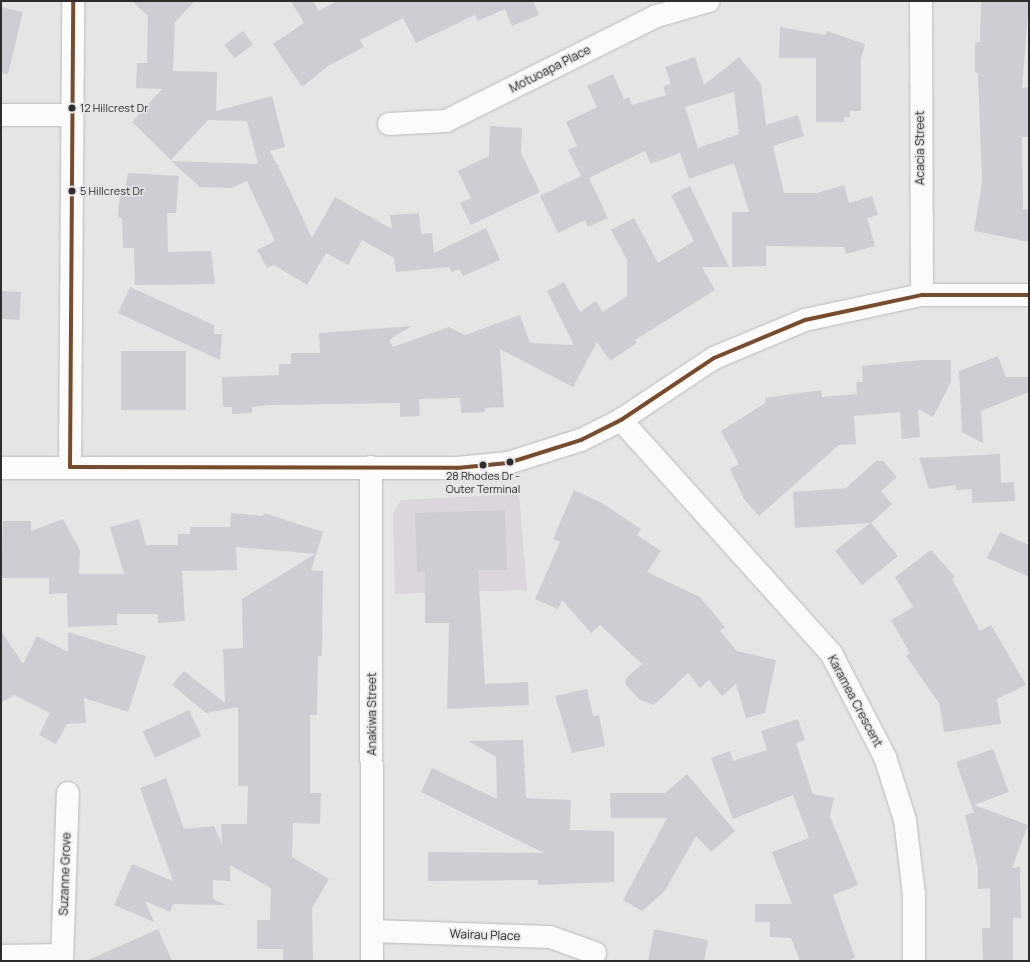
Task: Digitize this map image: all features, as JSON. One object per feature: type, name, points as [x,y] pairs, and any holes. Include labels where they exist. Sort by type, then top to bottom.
[{"type":"street","points":[[70,467],[73,1]]},
{"type":"street","name":"Motuoapa Place","points":[[389,124],[446,121],[657,16],[709,1]]},
{"type":"street","name":"Acacia Street","points":[[921,1],[922,296]]},
{"type":"street","points":[[1,115],[72,115]]},
{"type":"street","points":[[1,468],[457,468],[508,463],[575,443],[621,420],[714,358],[754,339],[805,320],[922,296],[1029,295]]},
{"type":"street","name":"Karamea Crescent","points":[[621,420],[831,653],[885,757],[905,820],[914,894],[914,961]]},
{"type":"street","name":"Anakiwa Street","points":[[371,467],[372,961]]},
{"type":"street","name":"Suzanne Grove","points":[[1,956],[62,958],[68,793]]},
{"type":"street","name":"Wairau Place","points":[[372,931],[550,937],[595,953]]},
{"type":"shaded area","points":[[519,494],[527,590],[395,594],[393,513],[401,500]]},
{"type":"building","points":[[132,1],[195,1],[175,22],[173,71],[217,72],[216,111],[272,96],[285,147],[270,151],[277,165],[281,165],[278,166],[312,238],[335,197],[392,229],[390,215],[419,213],[421,234],[432,233],[434,253],[486,228],[500,260],[463,276],[459,269],[452,272],[449,267],[396,272],[394,258],[362,240],[348,265],[326,253],[307,285],[274,265],[267,268],[257,250],[275,241],[247,181],[231,188],[200,187],[171,161],[258,164],[247,121],[208,120],[171,160],[132,122],[162,89],[136,88],[137,63],[147,63],[148,16]]},
{"type":"building","points":[[291,1],[313,1],[319,11],[337,1],[533,1],[539,15],[512,26],[505,9],[478,21],[475,15],[416,43],[403,18],[360,40],[364,47],[328,66],[302,87],[273,44],[304,23]]},
{"type":"building","points":[[981,1],[1029,1],[1022,88],[1029,87],[1029,137],[1022,137],[1023,209],[1029,210],[1029,242],[974,231],[982,183],[978,73],[975,72],[975,42],[980,42]]},
{"type":"building","points":[[1,7],[23,12],[8,74],[1,73]]},
{"type":"building","points":[[780,27],[825,35],[827,31],[865,44],[861,59],[861,111],[850,111],[850,117],[844,117],[844,122],[816,122],[816,58],[779,58]]},
{"type":"building","points":[[243,31],[253,45],[234,58],[224,45]]},
{"type":"building","points":[[695,57],[704,85],[739,57],[761,84],[766,125],[798,115],[804,136],[773,146],[784,193],[817,193],[844,185],[849,203],[872,196],[878,215],[867,218],[875,246],[846,254],[844,247],[766,246],[766,266],[732,267],[732,212],[749,212],[734,163],[689,179],[680,153],[651,164],[645,151],[589,178],[608,218],[588,227],[585,220],[558,233],[540,196],[581,176],[568,150],[577,146],[566,122],[597,107],[587,86],[613,74],[624,99],[629,97],[632,105],[666,95],[663,86],[671,84],[665,67]],"holes":[[[734,92],[739,134],[698,148],[685,107]]]},
{"type":"building","points":[[490,126],[522,128],[521,153],[540,192],[471,225],[460,203],[471,198],[458,171],[489,156]]},
{"type":"building","points":[[128,173],[179,176],[176,213],[167,213],[168,252],[211,251],[215,284],[135,285],[134,248],[123,248],[122,218],[118,217],[120,193],[124,194]]},
{"type":"building","points":[[690,186],[729,267],[702,267],[715,290],[635,340],[637,343],[610,361],[597,342],[573,387],[500,349],[504,407],[485,408],[485,412],[461,413],[460,398],[419,399],[420,416],[400,417],[400,403],[270,405],[252,407],[252,413],[232,414],[232,407],[223,407],[222,377],[279,375],[279,364],[291,364],[291,353],[320,353],[319,333],[412,326],[389,340],[393,347],[449,327],[465,335],[520,315],[530,343],[574,345],[547,291],[564,282],[580,312],[596,301],[603,312],[627,296],[627,260],[611,230],[634,218],[658,263],[694,241],[671,195]]},
{"type":"building","points":[[130,287],[214,325],[214,334],[222,334],[220,360],[118,313]]},
{"type":"building","points":[[1,291],[21,292],[20,320],[1,319]]},
{"type":"building","points":[[121,351],[186,351],[186,410],[121,410]]},
{"type":"building","points":[[998,356],[1006,377],[1029,377],[1029,392],[981,411],[983,443],[962,432],[959,371]]},
{"type":"building","points":[[921,360],[951,360],[951,382],[933,417],[918,409],[920,437],[902,439],[900,412],[854,416],[856,444],[839,445],[759,516],[744,499],[730,469],[739,464],[721,431],[765,403],[765,398],[821,390],[822,397],[857,394],[856,382],[863,382],[862,366]]},
{"type":"building","points":[[1000,454],[1001,483],[1014,482],[1015,501],[972,503],[972,489],[956,490],[956,485],[929,489],[919,458]]},
{"type":"building","points":[[876,461],[883,461],[897,477],[881,491],[892,504],[871,523],[898,556],[862,585],[835,551],[870,523],[795,528],[793,492],[846,488]]},
{"type":"building","points":[[574,490],[602,503],[641,529],[637,535],[661,551],[647,572],[700,597],[725,627],[720,631],[737,651],[776,660],[765,713],[746,718],[736,684],[722,696],[709,680],[700,688],[688,673],[654,705],[640,700],[626,685],[626,678],[642,664],[600,625],[591,633],[562,600],[558,609],[535,599],[560,542],[553,539]]},
{"type":"building","points":[[505,510],[507,570],[478,570],[485,684],[528,682],[529,705],[447,709],[449,623],[425,623],[425,572],[417,572],[415,513]]},
{"type":"building","points":[[231,513],[263,516],[264,513],[323,532],[311,570],[323,571],[322,656],[318,656],[317,715],[310,715],[310,793],[321,793],[320,824],[293,823],[292,857],[329,879],[312,908],[313,961],[283,961],[283,949],[257,949],[257,920],[270,920],[271,888],[230,865],[230,881],[213,880],[213,899],[226,905],[173,904],[170,912],[145,901],[154,922],[114,905],[132,864],[173,881],[140,788],[166,778],[184,829],[214,826],[222,844],[221,824],[247,824],[248,786],[238,786],[238,707],[206,713],[172,685],[184,671],[225,703],[223,649],[243,648],[242,599],[315,554],[236,547],[237,570],[182,571],[185,621],[158,623],[158,614],[117,614],[117,625],[68,627],[67,593],[49,594],[49,578],[1,578],[3,521],[31,521],[31,531],[63,519],[80,550],[79,574],[124,574],[110,527],[139,519],[146,545],[178,545],[178,534],[190,534],[190,527],[230,527]]},
{"type":"building","points":[[1000,532],[1029,545],[1029,577],[987,558]]},
{"type":"building","points":[[931,550],[955,577],[952,579],[980,631],[991,625],[1026,685],[997,699],[1001,724],[944,732],[939,703],[906,656],[910,653],[891,620],[913,607],[895,577]]},
{"type":"building","points":[[1,631],[23,664],[37,636],[68,652],[68,632],[146,656],[128,712],[84,698],[86,723],[67,724],[56,744],[39,735],[50,713],[14,695],[1,703]]},
{"type":"building","points":[[587,689],[593,716],[599,715],[605,746],[572,753],[555,696]]},
{"type":"building","points":[[189,710],[201,736],[155,758],[143,732]]},
{"type":"building","points":[[798,719],[805,740],[796,743],[813,794],[834,798],[830,816],[858,885],[833,895],[855,958],[846,961],[800,961],[791,938],[770,937],[770,922],[755,922],[755,904],[792,904],[772,852],[809,838],[793,795],[733,819],[711,758],[730,751],[733,761],[767,750],[761,731]]},
{"type":"building","points":[[523,740],[526,798],[571,800],[570,830],[614,831],[614,882],[538,885],[538,880],[428,881],[428,852],[544,853],[421,792],[432,768],[497,799],[496,757],[468,741]]},
{"type":"building","points":[[993,749],[1009,792],[974,805],[1028,825],[1012,868],[1020,867],[1021,918],[1013,918],[1013,961],[983,961],[982,928],[990,928],[990,888],[978,889],[978,868],[965,815],[974,813],[956,762]]},
{"type":"building","points":[[687,774],[735,831],[711,852],[696,836],[664,892],[642,911],[623,900],[667,818],[611,818],[610,793],[665,793]]},
{"type":"building","points":[[158,929],[172,961],[86,961]]},
{"type":"building","points":[[654,929],[708,940],[704,961],[648,961]]},
{"type":"transit line","points":[[70,467],[73,1]]},
{"type":"transit line","points":[[70,467],[457,468],[508,463],[581,440],[621,420],[714,358],[805,320],[922,295],[1029,295]]},
{"type":"place","name":"12 Hillcrest Dr","points":[[72,108]]},
{"type":"place","name":"5 Hillcrest Dr","points":[[72,191]]},
{"type":"place","name":"28 Rhodes Dr - Outer Terminal","points":[[483,465]]}]
